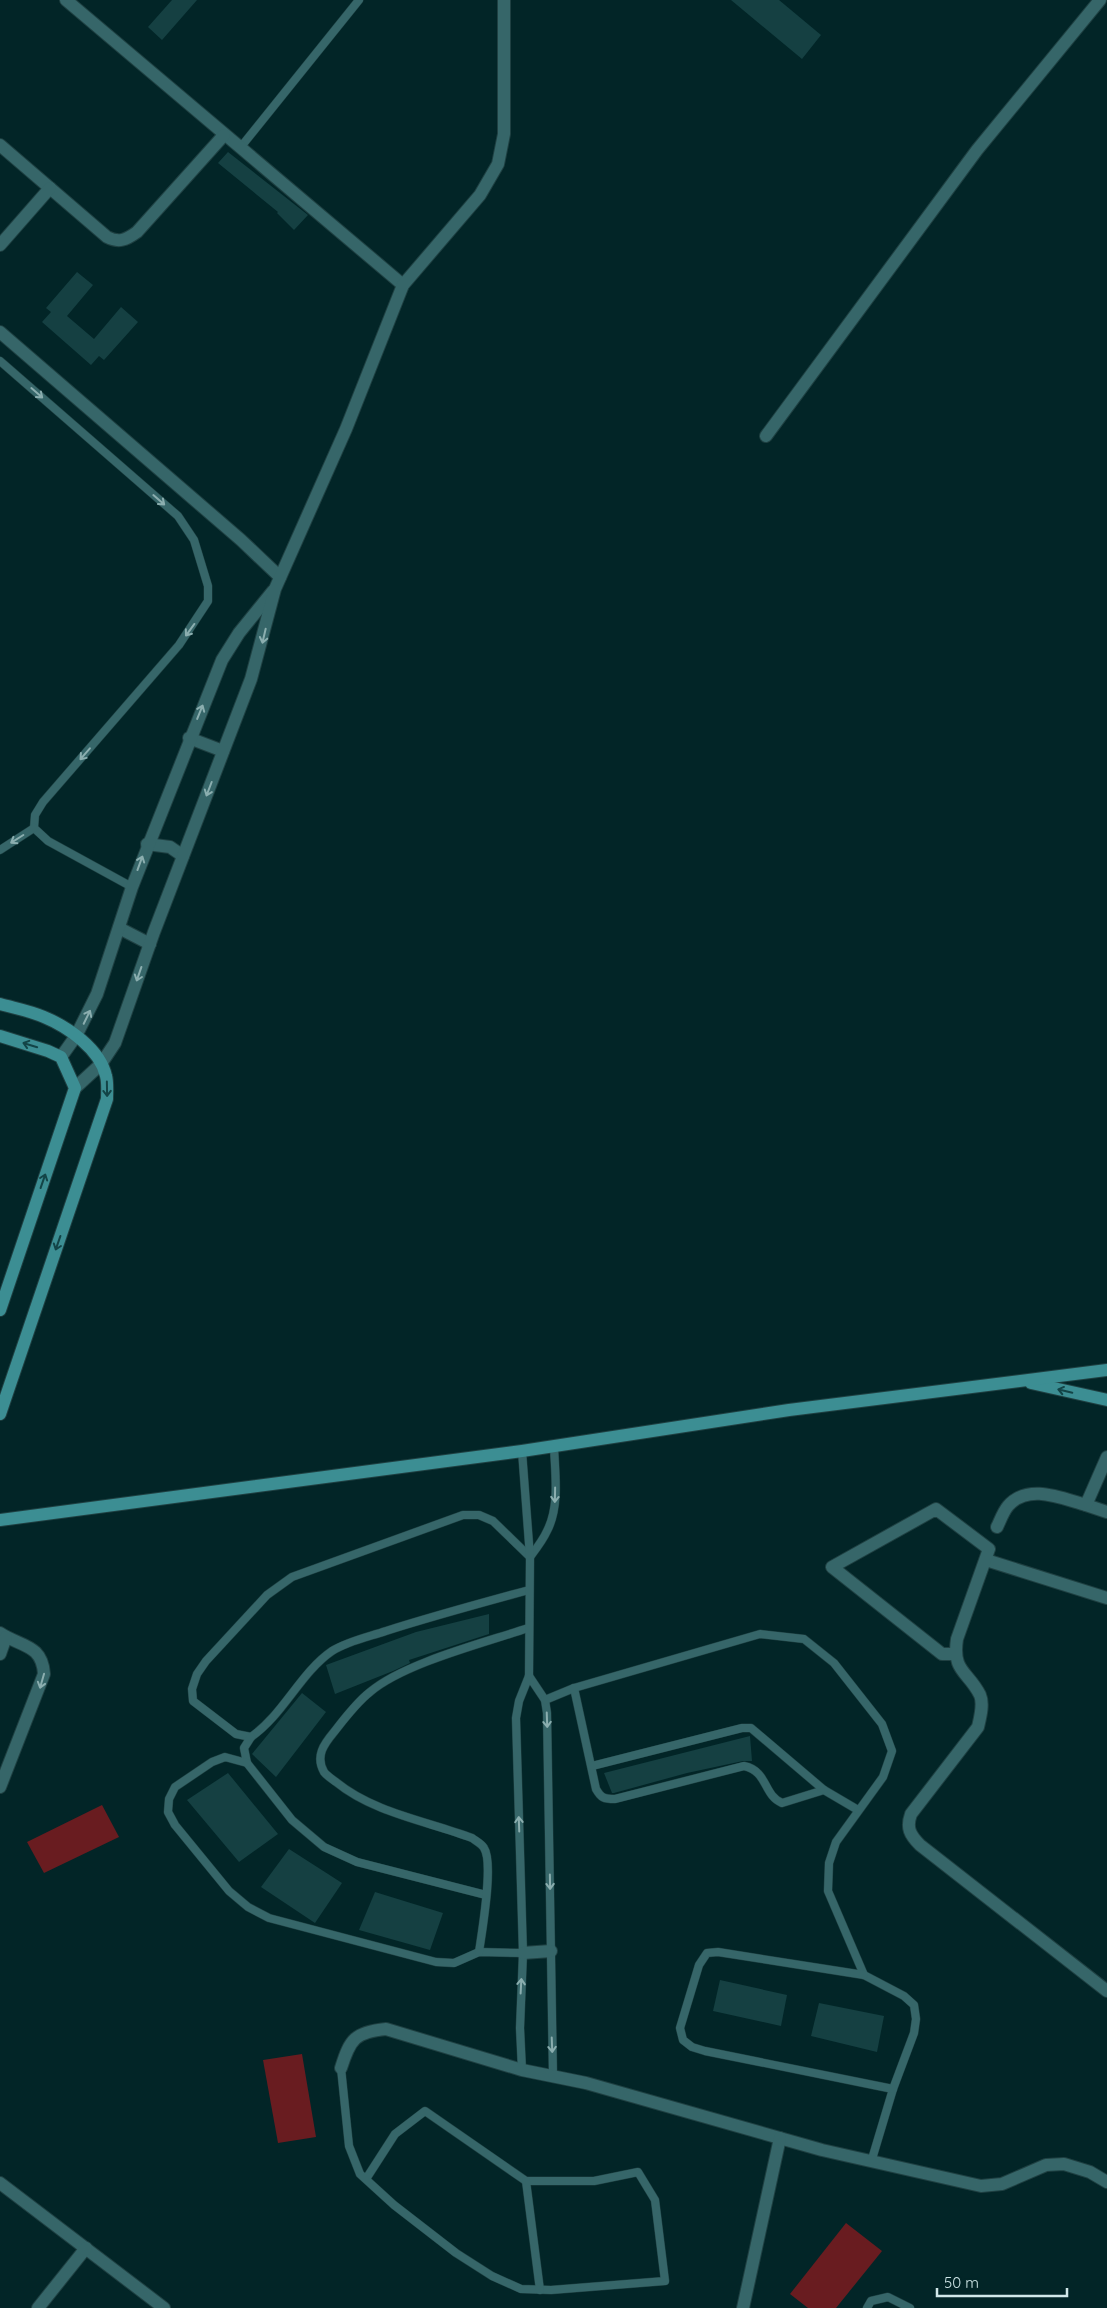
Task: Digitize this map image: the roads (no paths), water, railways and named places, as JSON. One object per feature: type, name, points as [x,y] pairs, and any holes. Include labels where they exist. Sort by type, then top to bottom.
[{"type":"street","points":[[66,0],[403,285]]},
{"type":"street","points":[[0,1310],[75,1088],[101,1064],[115,1043],[150,944],[251,679],[278,583],[346,429],[403,285],[480,195],[498,164],[504,134],[504,0]]},
{"type":"street","points":[[766,436],[978,150],[1100,0]]},
{"type":"street","points":[[0,145],[107,237],[116,242],[128,239],[137,232],[224,135]]},
{"type":"street","points":[[0,245],[50,188]]},
{"type":"street","points":[[0,332],[241,540],[278,583]]},
{"type":"street","points":[[60,1057],[88,1016],[97,994],[132,886],[189,738],[222,660],[239,633],[278,583]]},
{"type":"street","points":[[189,738],[224,751]]},
{"type":"street","points":[[148,844],[170,847],[183,856]]},
{"type":"street","points":[[119,928],[150,944]]},
{"type":"street","points":[[0,1004],[44,1017],[76,1036],[93,1051],[107,1077],[107,1099],[0,1414]]},
{"type":"street","points":[[0,1036],[48,1051],[60,1057],[75,1088]]},
{"type":"street","points":[[0,1520],[522,1451],[789,1410],[1107,1370]]},
{"type":"street","points":[[1023,1381],[1107,1400]]},
{"type":"street","points":[[1086,1505],[1107,1457]]},
{"type":"street","points":[[997,1527],[1007,1507],[1020,1496],[1041,1493],[1107,1512]]},
{"type":"street","points":[[955,1654],[942,1654],[832,1566],[936,1509],[989,1549],[957,1639],[955,1654],[960,1668],[981,1697],[981,1713],[978,1727],[911,1814],[908,1824],[911,1836],[927,1851],[1107,1991]]},
{"type":"street","points":[[986,1560],[1107,1598]]},
{"type":"street","points":[[0,1654],[3,1635],[34,1649],[43,1660],[44,1674],[0,1787]]},
{"type":"street","points":[[523,1953],[551,1951]]},
{"type":"street","points":[[341,2068],[348,2046],[366,2031],[386,2029],[522,2070],[586,2083],[822,2150],[872,2159],[981,2186],[1002,2184],[1046,2165],[1064,2164],[1090,2172],[1107,2182]]},
{"type":"street","points":[[743,2308],[780,2138]]},
{"type":"street","points":[[0,2183],[164,2308]]},
{"type":"street","points":[[38,2308],[86,2248]]},
{"type":"lane","points":[[240,148],[359,0]]},
{"type":"lane","points":[[0,361],[178,516],[194,540],[208,586],[208,601],[190,630],[43,802],[35,815],[34,828]]},
{"type":"lane","points":[[0,850],[34,828]]},
{"type":"lane","points":[[34,828],[48,841],[132,886]]},
{"type":"lane","points":[[530,1557],[547,1532],[553,1518],[556,1498],[554,1446]]},
{"type":"lane","points":[[522,1451],[530,1557],[529,1676],[518,1701],[516,1718],[523,1953],[520,2028],[522,2070]]},
{"type":"lane","points":[[251,1737],[236,1734],[193,1701],[192,1688],[196,1674],[206,1661],[267,1595],[292,1577],[463,1515],[479,1515],[493,1521],[530,1557]]},
{"type":"lane","points":[[486,1895],[357,1862],[324,1847],[292,1820],[247,1763],[244,1748],[251,1737],[264,1728],[318,1664],[333,1651],[348,1643],[417,1621],[529,1590]]},
{"type":"lane","points":[[479,1952],[488,1859],[484,1847],[472,1838],[377,1807],[349,1793],[325,1773],[320,1759],[322,1746],[354,1707],[370,1691],[392,1678],[432,1661],[528,1628]]},
{"type":"lane","points":[[545,1700],[574,1688],[760,1634],[804,1639],[834,1662],[882,1724],[892,1751],[883,1777],[836,1842],[829,1863],[828,1891],[864,1975]]},
{"type":"lane","points":[[529,1676],[545,1700],[553,2076]]},
{"type":"lane","points":[[574,1688],[596,1789],[599,1796],[605,1799],[615,1799],[744,1766],[752,1768],[759,1773],[775,1800],[782,1803],[824,1790]]},
{"type":"lane","points":[[592,1766],[742,1728],[751,1728],[824,1790],[858,1810]]},
{"type":"lane","points":[[247,1763],[225,1757],[212,1762],[175,1787],[169,1799],[168,1812],[175,1825],[229,1892],[248,1907],[269,1918],[436,1962],[454,1963],[479,1952],[523,1953]]},
{"type":"lane","points":[[872,2159],[893,2089],[914,2033],[916,2019],[914,2005],[904,1996],[864,1975],[718,1952],[708,1953],[698,1964],[680,2028],[683,2040],[692,2047],[893,2089]]},
{"type":"lane","points":[[341,2068],[349,2146],[360,2174],[402,2211],[492,2276],[521,2289],[540,2290],[664,2281],[655,2200],[638,2172],[594,2181],[526,2181],[425,2112],[396,2134],[366,2179]]},
{"type":"lane","points":[[526,2181],[540,2290]]},
{"type":"lane","points":[[867,2308],[871,2301],[888,2297],[910,2308]]}]
